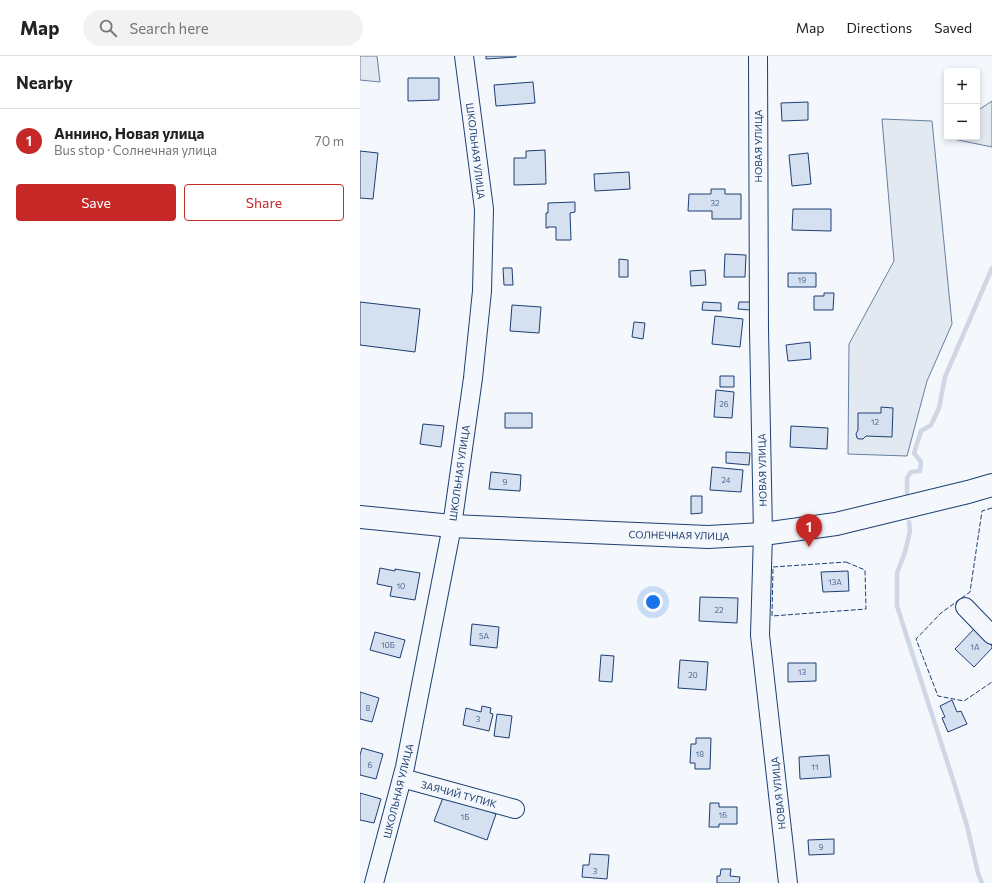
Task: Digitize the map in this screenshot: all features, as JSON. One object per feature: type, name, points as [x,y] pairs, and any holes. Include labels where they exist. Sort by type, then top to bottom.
[{"type":"main road","name":"СОЛНЕЧНАЯ УЛИЦА","points":[[360,517],[452,526],[708,537],[763,534],[836,524],[992,485]]},
{"type":"street","name":"ШКОЛЬНАЯ УЛИЦА","points":[[374,883],[405,767],[452,526],[473,378],[482,291],[484,209],[464,56]]},
{"type":"street","name":"НОВАЯ УЛИЦА","points":[[758,56],[759,330],[763,534],[760,635],[788,883]]},
{"type":"street","points":[[965,607],[992,635]]},
{"type":"street","name":"ЗАЯЧИЙ ТУПИК","points":[[402,778],[515,809]]},
{"type":"shaded area","points":[[360,56],[377,56],[380,82],[360,80]]},
{"type":"shaded area","points":[[992,101],[992,147],[958,140],[980,140],[980,109]]},
{"type":"shaded area","points":[[882,119],[932,121],[952,324],[927,381],[907,456],[848,454],[849,344],[894,261]]},
{"type":"building","points":[[486,56],[516,56],[516,57],[486,59]]},
{"type":"building","points":[[408,78],[439,78],[439,100],[408,101]]},
{"type":"building","points":[[533,82],[535,103],[496,106],[494,85]]},
{"type":"building","points":[[808,102],[808,120],[782,121],[781,103]]},
{"type":"building","points":[[545,150],[546,184],[514,185],[514,158],[526,158],[526,151]]},
{"type":"building","points":[[360,151],[378,153],[373,199],[360,198]]},
{"type":"building","points":[[808,153],[811,184],[792,186],[789,155]]},
{"type":"building","points":[[629,172],[630,189],[595,191],[594,174]]},
{"type":"building","points":[[711,189],[725,189],[725,194],[741,194],[741,219],[712,219],[712,211],[688,211],[689,194],[711,194]]},
{"type":"building","points":[[575,202],[575,212],[570,213],[571,240],[556,240],[556,227],[546,228],[548,203]]},
{"type":"building","points":[[793,209],[831,209],[831,231],[792,230]]},
{"type":"building","points":[[725,254],[746,255],[745,277],[724,277]]},
{"type":"building","points":[[619,259],[628,260],[628,277],[619,277]]},
{"type":"building","points":[[503,268],[512,268],[513,285],[504,285]]},
{"type":"building","points":[[705,270],[706,285],[691,286],[690,271]]},
{"type":"building","points":[[788,273],[816,273],[816,287],[788,287]]},
{"type":"building","points":[[824,293],[834,293],[833,310],[814,310],[814,296],[824,296]]},
{"type":"building","points":[[360,302],[420,309],[415,352],[360,345]]},
{"type":"building","points":[[703,302],[721,303],[721,311],[702,310]]},
{"type":"building","points":[[739,302],[751,302],[750,310],[738,309]]},
{"type":"building","points":[[512,305],[541,307],[539,333],[510,331]]},
{"type":"building","points":[[715,316],[743,319],[740,347],[712,344]]},
{"type":"building","points":[[634,322],[645,323],[643,339],[632,337]]},
{"type":"building","points":[[810,342],[811,359],[788,361],[786,345]]},
{"type":"building","points":[[720,376],[734,376],[734,387],[720,387]]},
{"type":"building","points":[[716,390],[734,392],[732,418],[714,417]]},
{"type":"building","points":[[881,407],[893,408],[892,437],[866,436],[863,439],[857,438],[858,413],[881,413]]},
{"type":"building","points":[[505,413],[532,413],[532,428],[505,428]]},
{"type":"building","points":[[423,424],[444,426],[441,447],[420,444]]},
{"type":"building","points":[[791,426],[828,428],[827,449],[790,447]]},
{"type":"building","points":[[726,452],[750,453],[749,465],[726,463]]},
{"type":"building","points":[[712,467],[743,470],[741,492],[710,490]]},
{"type":"building","points":[[491,472],[521,475],[520,491],[489,489]]},
{"type":"building","points":[[691,496],[702,496],[702,513],[691,514]]},
{"type":"building","points":[[380,568],[420,573],[415,600],[390,596],[392,587],[377,584]]},
{"type":"building","points":[[848,571],[849,591],[823,592],[821,572]]},
{"type":"building","points":[[700,597],[738,598],[737,623],[699,621]]},
{"type":"building","points":[[472,624],[499,627],[497,648],[470,645]]},
{"type":"building","points":[[974,629],[992,646],[992,648],[974,667],[955,649]]},
{"type":"building","points":[[375,632],[405,640],[400,658],[370,650]]},
{"type":"building","points":[[601,655],[614,656],[612,682],[599,681]]},
{"type":"building","points":[[680,660],[708,662],[706,690],[678,688]]},
{"type":"building","points":[[788,663],[816,663],[816,681],[788,682]]},
{"type":"building","points":[[360,692],[379,698],[372,722],[360,719]]},
{"type":"building","points":[[952,700],[957,712],[961,711],[967,724],[948,732],[942,718],[945,717],[940,706]]},
{"type":"building","points":[[482,706],[491,708],[490,713],[493,714],[489,731],[463,725],[466,708],[481,712]]},
{"type":"building","points":[[497,714],[512,716],[509,738],[494,736]]},
{"type":"building","points":[[696,738],[711,738],[710,769],[695,769],[695,763],[690,763],[691,744],[696,744]]},
{"type":"building","points":[[362,748],[383,754],[376,779],[360,775],[360,755]]},
{"type":"building","points":[[829,755],[831,777],[800,779],[799,757]]},
{"type":"building","points":[[360,793],[381,799],[374,823],[360,820]]},
{"type":"building","points":[[444,795],[496,814],[487,840],[434,821]]},
{"type":"building","points":[[710,803],[719,803],[719,807],[737,807],[737,824],[719,824],[719,827],[709,827]]},
{"type":"building","points":[[834,839],[834,854],[809,855],[808,840]]},
{"type":"building","points":[[590,854],[609,855],[607,879],[582,877],[583,865],[589,865]]},
{"type":"building","points":[[721,869],[731,869],[730,876],[740,877],[739,883],[717,883],[717,876],[720,876]]},
{"type":"waterway","points":[[907,493],[907,478],[911,472],[920,471],[921,462],[914,453],[921,431],[931,425],[939,408],[945,377],[992,268]]},
{"type":"waterway","points":[[909,522],[910,531],[905,552],[897,573],[897,606],[955,786],[982,883]]},
{"type":"fence","points":[[992,508],[982,511],[970,592],[941,613],[916,639],[938,696],[964,701],[992,682]]},
{"type":"fence","points":[[846,562],[865,570],[866,609],[772,616],[773,567],[846,562]]},
{"type":"place","name":"Аннино, Новая улица","points":[[809,547]]}]
